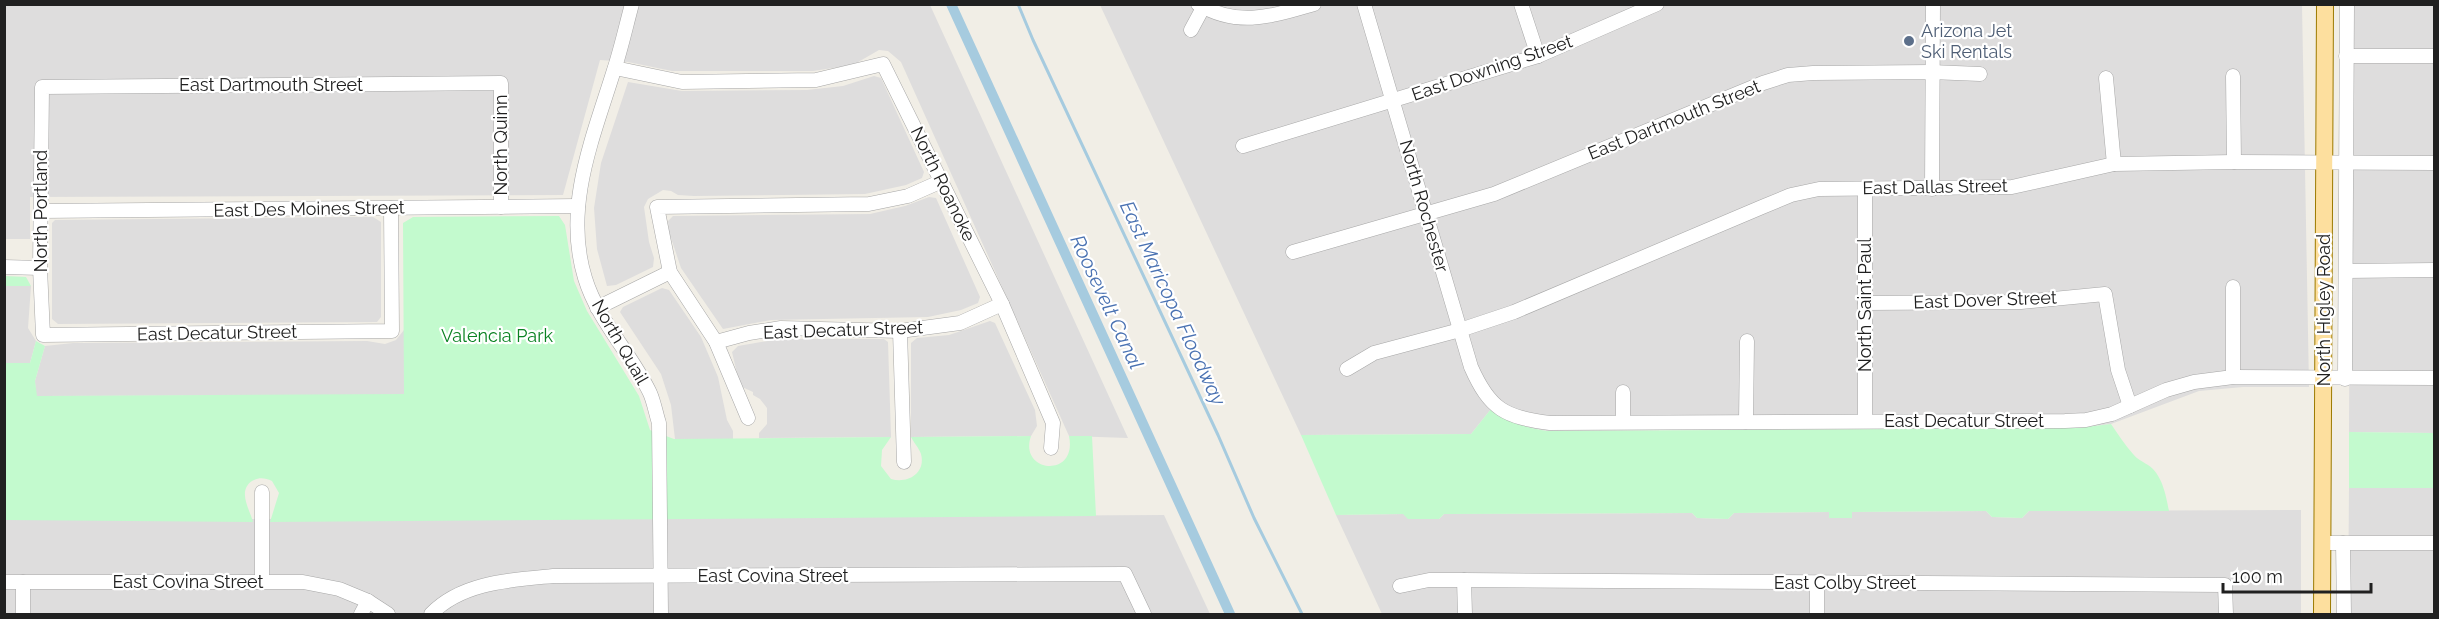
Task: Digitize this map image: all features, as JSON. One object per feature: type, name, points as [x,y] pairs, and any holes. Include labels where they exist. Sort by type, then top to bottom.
[{"type":"main road","name":"North Higley Road","points":[[2322,615],[2325,4]]},
{"type":"street","name":"North Quail","points":[[632,4],[615,68],[585,162],[578,206],[578,240],[585,278],[597,308],[650,394],[659,423],[661,615]]},
{"type":"street","points":[[1191,30],[1202,6],[1229,17],[1244,19],[1265,18],[1314,4]]},
{"type":"street","name":"North Rochester","points":[[1364,4],[1460,330],[1477,382],[1492,403]]},
{"type":"street","points":[[1521,4],[1538,56]]},
{"type":"street","points":[[1932,189],[1933,4]]},
{"type":"street","name":"North Higley Road","points":[[2345,379],[2347,4]]},
{"type":"street","name":"East Downing Street","points":[[1243,146],[1538,56],[1655,5]]},
{"type":"street","points":[[2346,56],[2434,56]]},
{"type":"street","name":"North Roanoke","points":[[615,68],[682,82],[816,81],[883,64],[1002,304],[1053,423],[1051,448]]},
{"type":"street","name":"East Dartmouth Street","points":[[1293,252],[1494,194],[1763,83],[1788,75],[1931,72],[1980,74]]},
{"type":"street","points":[[2233,76],[2234,162]]},
{"type":"street","points":[[2106,78],[2114,164]]},
{"type":"street","name":"East Dartmouth Street","points":[[42,87],[501,83]]},
{"type":"street","name":"North Quinn","points":[[501,83],[501,207]]},
{"type":"street","name":"North Portland","points":[[42,87],[40,268],[43,335]]},
{"type":"street","name":"East Dallas Street","points":[[1347,369],[1374,353],[1460,330],[1514,312],[1791,195],[1819,189],[2012,187],[2114,164],[2434,163]]},
{"type":"street","points":[[748,418],[716,342],[670,272],[657,207],[868,204],[908,196],[942,181]]},
{"type":"street","name":"North Saint Paul","points":[[1865,188],[1865,422]]},
{"type":"street","name":"East Des Moines Street","points":[[40,211],[578,206]]},
{"type":"street","name":"East Decatur Street","points":[[43,335],[392,331],[391,208]]},
{"type":"street","points":[[4,267],[40,268]]},
{"type":"street","points":[[2346,271],[2434,270]]},
{"type":"street","points":[[597,308],[670,272]]},
{"type":"street","points":[[2233,287],[2233,377]]},
{"type":"street","name":"East Dover Street","points":[[1865,303],[2021,302],[2105,294],[2118,370],[2130,406]]},
{"type":"street","name":"East Decatur Street","points":[[716,342],[749,333],[781,328],[900,331],[960,323],[1002,304]]},
{"type":"street","points":[[900,331],[904,462]]},
{"type":"street","points":[[1746,422],[1747,341]]},
{"type":"street","name":"East Decatur Street","points":[[1492,403],[1505,413],[1528,420],[1550,423],[2086,420],[2112,414],[2166,390],[2194,382],[2233,377],[2434,378]]},
{"type":"street","points":[[1623,392],[1623,422]]},
{"type":"street","points":[[262,492],[262,581]]},
{"type":"street","points":[[2323,543],[2434,543]]},
{"type":"street","points":[[2343,543],[2343,615]]},
{"type":"street","name":"East Covina Street","points":[[432,615],[440,605],[496,582],[553,576],[1125,574],[1144,615]]},
{"type":"street","name":"East Colby Street","points":[[1400,586],[1429,580],[2225,585],[2226,615]]},
{"type":"street","points":[[1464,580],[1466,615]]},
{"type":"street","name":"East Covina Street","points":[[4,582],[303,582],[339,589],[368,601]]},
{"type":"street","points":[[23,582],[23,615]]},
{"type":"street","points":[[1817,584],[1817,615]]},
{"type":"street","points":[[361,615],[368,601],[388,615]]},
{"type":"shaded area","points":[[4,5],[930,5],[1128,438],[1069,436],[901,62],[888,51],[879,50],[853,65],[813,71],[672,71],[628,62],[600,60],[563,195],[30,197],[30,239],[5,239]]},
{"type":"shaded area","points":[[1100,5],[2302,5],[2309,387],[2243,387],[2199,391],[2111,424],[2077,428],[1547,431],[1523,427],[1491,409],[1471,434],[1301,435]]},
{"type":"shaded area","points":[[2351,5],[2434,5],[2434,433],[2349,432]]},
{"type":"shaded area","points":[[874,76],[881,78],[924,172],[922,178],[906,185],[865,194],[694,196],[678,195],[663,190],[648,199],[644,207],[649,242],[654,258],[653,267],[616,285],[607,286],[597,249],[594,208],[601,163],[628,82],[682,91],[807,90],[843,86]]},
{"type":"shaded area","points":[[929,197],[936,198],[980,297],[978,303],[961,310],[928,317],[771,320],[723,329],[681,268],[669,232],[668,221],[673,216],[870,214],[905,206]]},
{"type":"shaded area","points":[[373,217],[381,222],[381,317],[377,322],[58,324],[52,319],[52,223],[55,220]]},
{"type":"shaded area","points":[[5,286],[31,286],[28,328],[36,341],[30,363],[5,363]]},
{"type":"shaded area","points":[[662,288],[669,290],[701,337],[718,377],[727,420],[733,431],[733,439],[675,439],[671,405],[661,374],[620,312],[623,307]]},
{"type":"shaded area","points":[[990,321],[995,323],[1035,410],[1037,426],[1031,436],[911,437],[911,343],[917,338],[949,335]]},
{"type":"shaded area","points":[[404,330],[405,395],[36,396],[35,381],[45,346],[73,343],[367,341],[385,344],[396,340]]},
{"type":"shaded area","points":[[779,339],[884,339],[888,342],[891,437],[759,438],[759,433],[767,424],[767,408],[760,399],[753,395],[753,392],[740,386],[732,352],[738,346]]},
{"type":"shaded area","points":[[2349,488],[2434,488],[2434,614],[2348,614]]},
{"type":"shaded area","points":[[2301,510],[2301,614],[1382,614],[1336,515],[1403,514],[1439,519],[1444,514],[1692,513],[1697,518],[1728,519],[1734,513],[1829,512],[1852,518],[1852,512],[1986,511],[1992,517],[2022,518],[2029,511]]},
{"type":"shaded area","points":[[1164,515],[1210,614],[5,614],[4,520]]},
{"type":"green space","name":"Valencia Park","points":[[559,216],[565,225],[574,281],[587,311],[639,396],[650,430],[674,439],[891,437],[882,450],[881,466],[891,479],[897,480],[909,478],[921,467],[921,454],[911,437],[1031,436],[1029,448],[1033,458],[1040,464],[1049,466],[1058,465],[1065,459],[1069,450],[1069,436],[1092,436],[1096,516],[270,522],[279,493],[272,481],[262,478],[252,481],[245,490],[253,522],[5,520],[5,363],[30,363],[36,341],[45,346],[35,381],[37,396],[404,394],[403,223],[413,217]]},
{"type":"green space","points":[[5,276],[26,277],[31,286],[5,286]]},
{"type":"green space","points":[[1491,409],[1518,423],[1547,431],[2077,428],[2111,424],[2135,456],[2157,474],[2163,485],[2169,511],[2029,511],[2022,518],[1992,517],[1986,511],[1852,512],[1852,518],[1829,518],[1829,512],[1734,513],[1728,519],[1697,518],[1692,513],[1444,514],[1439,519],[1408,519],[1403,514],[1336,515],[1301,435],[1471,434]]},
{"type":"green space","points":[[2349,432],[2434,433],[2434,488],[2349,488]]},
{"type":"waterway","name":"Roosevelt Canal","points":[[951,4],[1230,614]]},
{"type":"waterway","name":"East Maricopa Floodway","points":[[1018,4],[1218,435],[1254,518],[1302,614]]},
{"type":"place","name":"Arizona Jet Ski Rentals","points":[[1909,41]]}]
